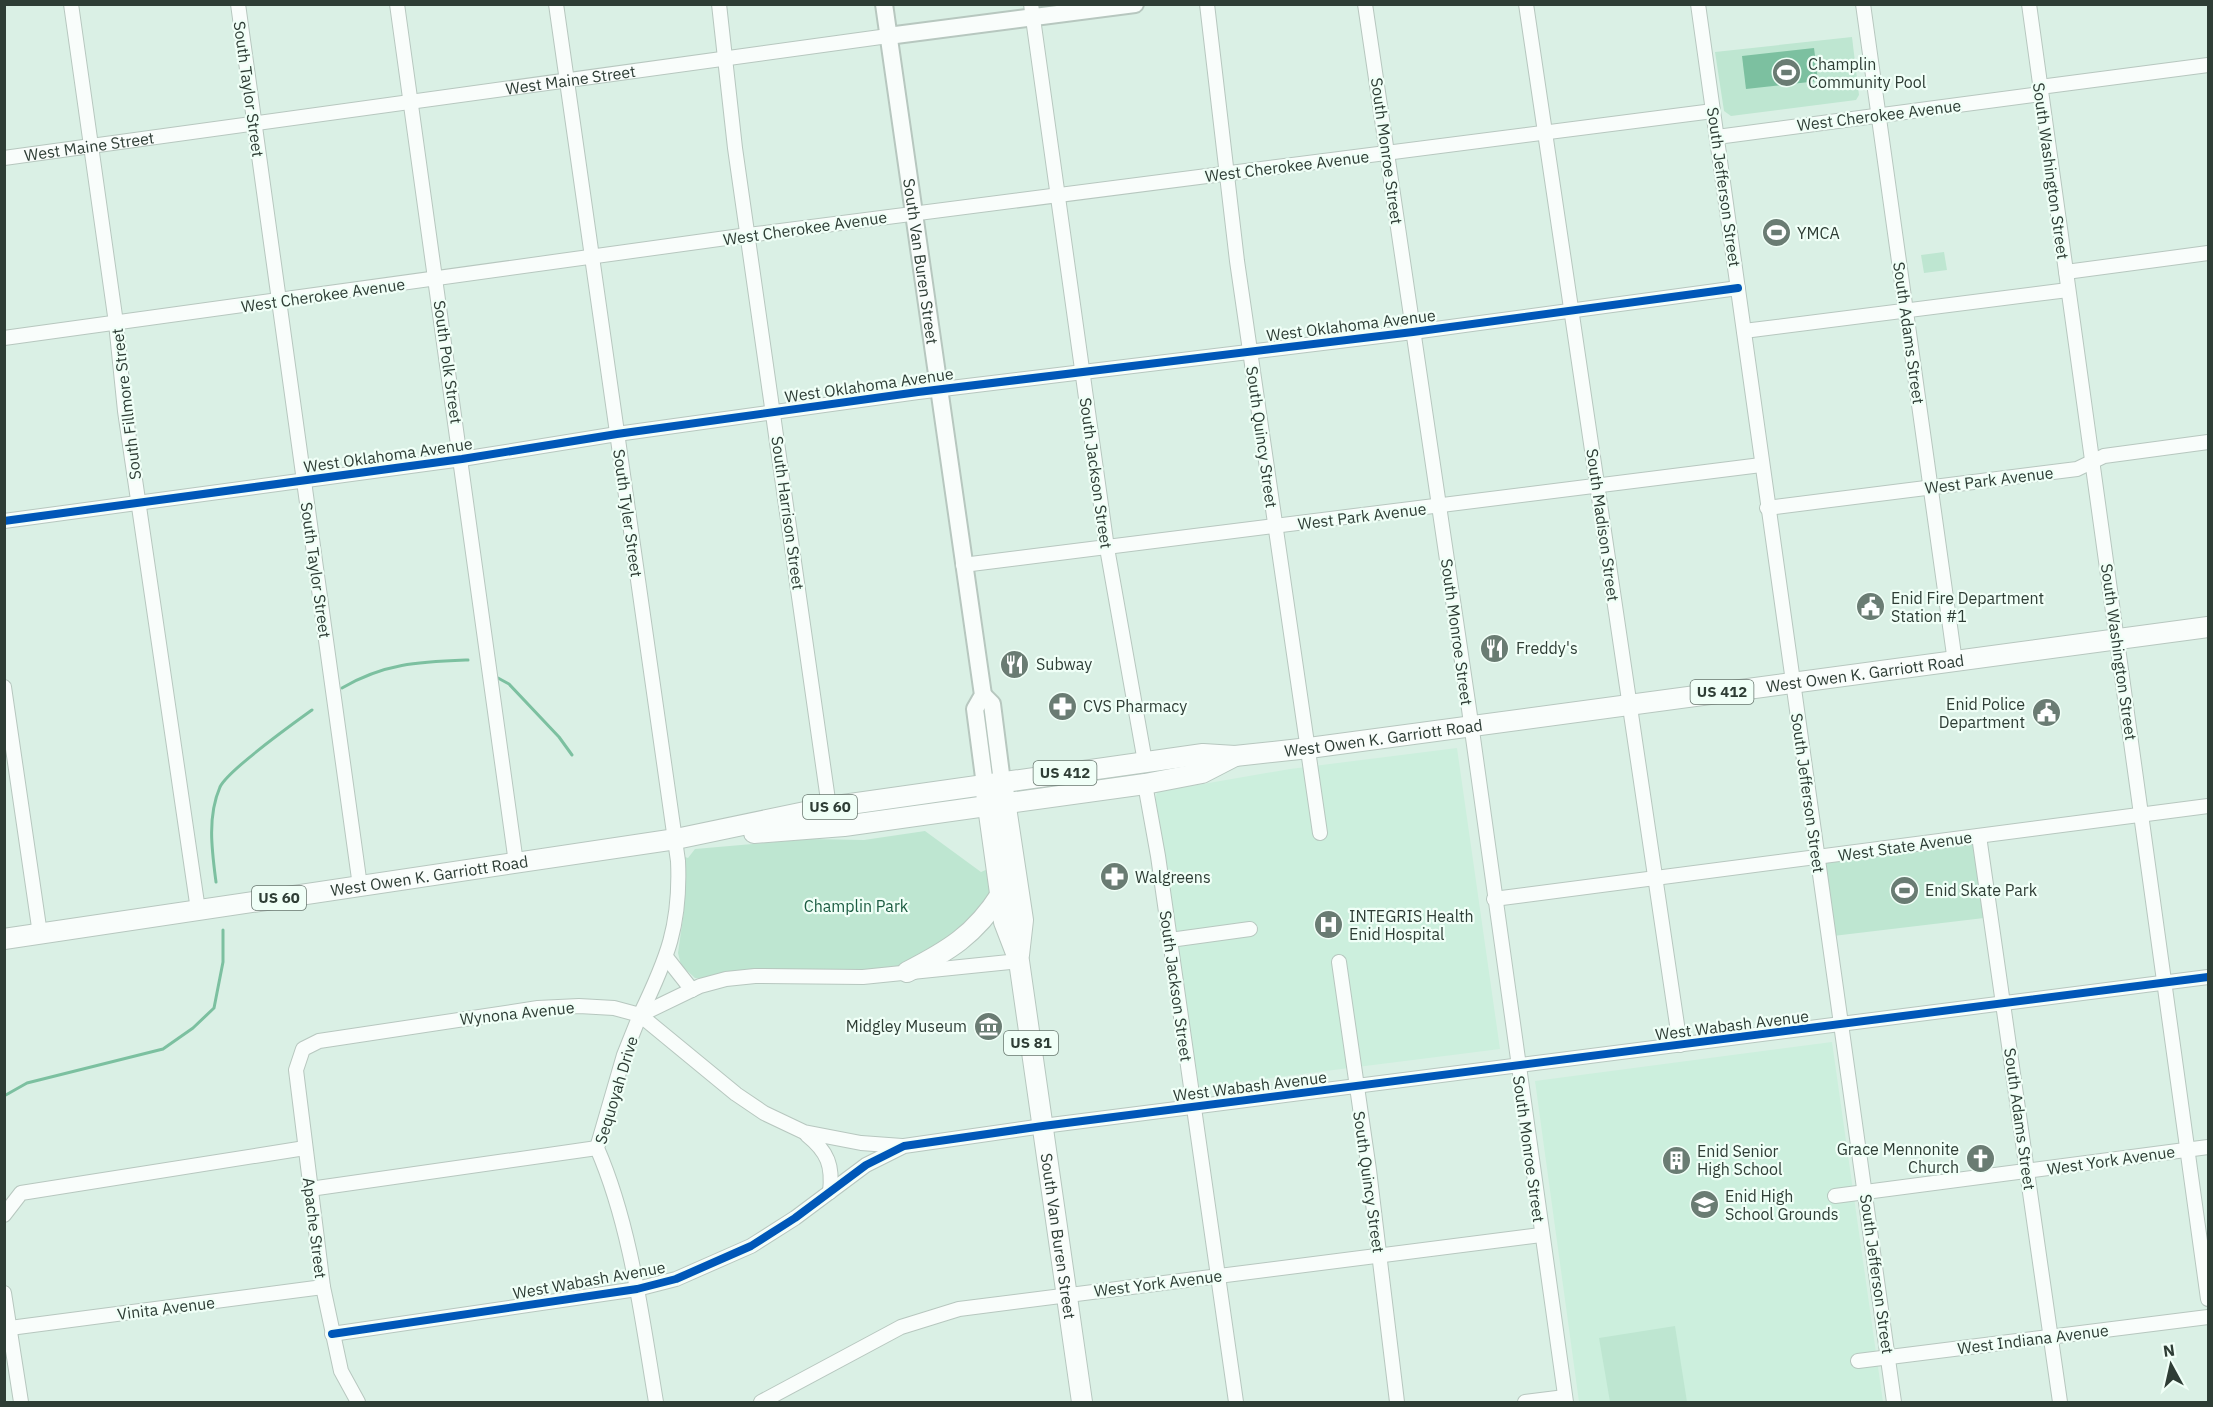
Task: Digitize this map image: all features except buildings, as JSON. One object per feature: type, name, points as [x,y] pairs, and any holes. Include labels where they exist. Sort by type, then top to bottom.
[{"type":"highway","name":"West Owen K. Garriott Road","points":[[4,939],[676,839],[829,807],[1145,762],[1203,754],[1235,756],[1309,748],[2208,627]]},
{"type":"highway","name":"West Owen K. Garriott Road","points":[[676,839],[844,826],[997,807],[1202,773],[1235,756]]},
{"type":"highway","name":"South Van Buren Street","points":[[994,784],[1004,922],[1019,961],[1082,1402]]},
{"type":"highway","name":"South Van Buren Street","points":[[997,807],[1023,920],[1019,961]]},
{"type":"highway","points":[[907,972],[948,951],[970,934],[989,913],[1001,894]]},
{"type":"main road","name":"South Van Buren Street","points":[[884,4],[982,695],[975,709],[994,784]]},
{"type":"main road","name":"West Maine Street","points":[[888,36],[1032,11],[1135,4]]},
{"type":"street","name":"South Fillmore Street","points":[[71,4],[116,323],[138,503],[198,910]]},
{"type":"street","name":"South Taylor Street","points":[[238,4],[360,886]]},
{"type":"street","name":"South Polk Street","points":[[397,4],[462,459],[516,863]]},
{"type":"street","name":"South Tyler Street","points":[[556,4],[676,839],[679,890],[676,923],[666,957],[640,1015]]},
{"type":"street","name":"South Harrison Street","points":[[719,4],[748,235],[829,807]]},
{"type":"street","name":"South Quincy Street","points":[[1207,4],[1226,173],[1250,350],[1320,833]]},
{"type":"street","name":"South Monroe Street","points":[[1365,4],[1565,1400]]},
{"type":"street","name":"South Madison Street","points":[[1526,4],[1680,1045]]},
{"type":"street","name":"South Jefferson Street","points":[[1698,4],[1893,1402]]},
{"type":"street","name":"South Adams Street","points":[[1863,4],[1955,662]]},
{"type":"street","name":"South Washington Street","points":[[2029,4],[2208,1299]]},
{"type":"street","name":"South Jackson Street","points":[[1032,11],[1107,548],[1145,762]]},
{"type":"street","name":"West Maine Street","points":[[4,158],[888,36]]},
{"type":"street","name":"West Cherokee Avenue","points":[[1717,136],[2208,65]]},
{"type":"street","name":"West Cherokee Avenue","points":[[4,339],[748,235],[1713,111]]},
{"type":"street","points":[[2066,272],[2208,253]]},
{"type":"street","name":"West Oklahoma Avenue","points":[[4,521],[462,459],[617,434],[938,389],[1413,332],[1738,288]]},
{"type":"street","points":[[1744,331],[2068,290]]},
{"type":"street","name":"West Park Avenue","points":[[1767,508],[2077,469],[2104,456],[2208,442]]},
{"type":"street","name":"West Park Avenue","points":[[963,565],[1761,465]]},
{"type":"street","points":[[4,687],[40,934]]},
{"type":"street","name":"South Jackson Street","points":[[1145,784],[1170,940],[1236,1402]]},
{"type":"street","name":"West State Avenue","points":[[1494,899],[2208,806]]},
{"type":"street","name":"South Adams Street","points":[[1979,836],[2060,1402]]},
{"type":"street","points":[[1170,940],[1250,929]]},
{"type":"street","points":[[666,957],[692,990]]},
{"type":"street","name":"Sequoyah Drive","points":[[656,1402],[637,1289],[610,1178],[597,1148],[624,1056],[640,1015],[692,990],[726,978],[862,977],[1019,961]]},
{"type":"street","name":"South Quincy Street","points":[[1339,962],[1397,1402]]},
{"type":"street","name":"West Wabash Avenue","points":[[332,1334],[637,1289],[676,1279],[751,1246],[795,1218],[866,1165],[904,1146],[1042,1126],[2208,977]]},
{"type":"street","name":"Wynona Avenue","points":[[303,1049],[320,1041],[538,1008],[579,1005],[614,1008],[640,1015],[736,1094],[764,1113],[804,1132],[861,1143],[904,1146]]},
{"type":"street","name":"Apache Street","points":[[303,1049],[296,1070],[323,1287],[341,1371],[358,1402]]},
{"type":"street","name":"Wynona Avenue","points":[[804,1132],[826,1153],[831,1166],[830,1192]]},
{"type":"street","points":[[4,1215],[21,1193],[304,1148]]},
{"type":"street","points":[[310,1189],[597,1148]]},
{"type":"street","name":"West York Avenue","points":[[1835,1196],[2208,1148]]},
{"type":"street","name":"West York Avenue","points":[[761,1402],[830,1363],[902,1327],[931,1316],[981,1305],[1541,1235]]},
{"type":"street","name":"Vinita Avenue","points":[[10,1328],[323,1287]]},
{"type":"street","points":[[4,1293],[21,1402]]},
{"type":"street","name":"West Indiana Avenue","points":[[1858,1361],[2208,1317]]},
{"type":"street","points":[[1525,1402],[1565,1400]]},
{"type":"shaded area","name":"Champlin Community Pool","points":[[1814,48],[1818,81],[1746,89],[1742,56]]},
{"type":"shaded area","name":"INTEGRIS Health Enid Hospital","points":[[1457,748],[1500,1049],[1199,1087],[1155,800],[1157,792],[1290,769]]},
{"type":"shaded area","name":"Enid High School Grounds","points":[[1832,1042],[1883,1402],[1579,1402],[1535,1081]]},
{"type":"green space","name":"Champlin Community Pool","points":[[1852,37],[1859,95],[1856,100],[1731,116],[1724,111],[1715,52]]},
{"type":"green space","points":[[1944,252],[1947,270],[1924,273],[1921,255]]},
{"type":"green space","name":"Champlin Park","points":[[925,831],[981,872],[988,869],[992,899],[980,916],[920,959],[895,967],[861,972],[705,978],[695,978],[681,965],[678,953],[684,911],[684,864],[685,857],[688,858],[695,849],[810,839],[864,840]]},
{"type":"green space","name":"Enid Skate Park","points":[[1973,843],[1984,918],[1833,936],[1824,863]]},
{"type":"green space","points":[[1675,1326],[1687,1402],[1610,1402],[1599,1338]]},
{"type":"waterway","points":[[342,688],[373,673],[403,665],[468,660]]},
{"type":"waterway","points":[[498,678],[509,684],[559,737],[572,755]]},
{"type":"waterway","points":[[216,882],[212,822],[220,787],[248,759],[312,710]]},
{"type":"waterway","points":[[4,1096],[27,1083],[163,1049],[193,1028],[214,1008],[223,962],[223,930]]},
{"type":"cycle path","points":[[4,521],[462,459],[617,434],[918,392],[1413,332],[1738,288]]},
{"type":"cycle path","points":[[332,1334],[637,1289],[676,1279],[751,1246],[795,1218],[866,1165],[904,1146],[1043,1126],[2208,977]]},
{"type":"place","name":"Champlin Community Pool","points":[[1787,73]]},
{"type":"place","name":"YMCA","points":[[1776,233]]},
{"type":"place","name":"Enid Fire Department Station #1","points":[[1870,607]]},
{"type":"place","name":"Freddy's","points":[[1495,648]]},
{"type":"place","name":"Subway","points":[[1015,664]]},
{"type":"place","name":"CVS Pharmacy","points":[[1062,706]]},
{"type":"place","name":"Enid Police Department","points":[[2046,713]]},
{"type":"place","name":"Walgreens","points":[[1114,877]]},
{"type":"place","name":"Enid Skate Park","points":[[1904,890]]},
{"type":"place","name":"INTEGRIS Health Enid Hospital","points":[[1328,925]]},
{"type":"place","name":"Midgley Museum","points":[[988,1026]]},
{"type":"place","name":"Grace Mennonite Church","points":[[1980,1158]]},
{"type":"place","name":"Enid Senior High School","points":[[1676,1160]]},
{"type":"place","name":"Enid High School Grounds","points":[[1704,1205]]}]
